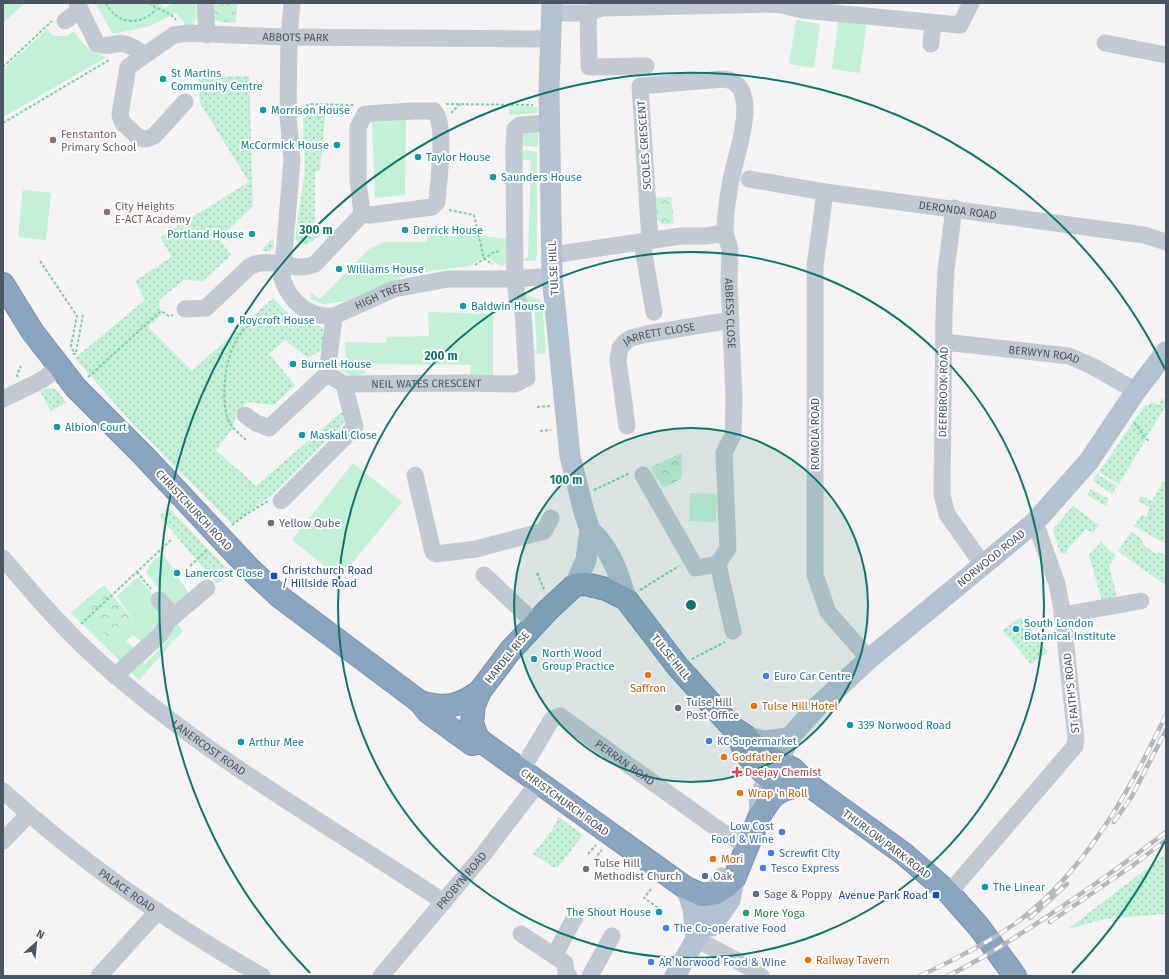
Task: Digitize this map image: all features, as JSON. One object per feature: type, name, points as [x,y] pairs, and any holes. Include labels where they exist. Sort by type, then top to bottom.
[{"type":"highway","name":"CHRISTCHURCH ROAD","points":[[3,284],[22,316],[67,359],[76,388],[178,492],[249,568],[280,597],[420,702],[428,712],[472,744],[482,742],[686,888],[702,895],[716,893]]},
{"type":"highway","points":[[575,585],[585,584],[599,586],[633,595]]},
{"type":"highway","name":"HARDEL RISE","points":[[480,691],[510,651],[535,623],[575,585]]},
{"type":"highway","name":"TULSE HILL","points":[[633,595],[678,667],[740,733],[746,754],[771,788]]},
{"type":"highway","name":"CHRISTCHURCH ROAD","points":[[420,702],[447,707],[470,699],[480,691]]},
{"type":"highway","points":[[480,691],[474,705],[472,723],[477,737],[482,742]]},
{"type":"highway","name":"THURLOW PARK ROAD","points":[[771,788],[794,769],[810,786],[904,854],[948,893],[979,927],[1015,976]]},
{"type":"highway","points":[[771,788],[783,790],[798,786],[810,786]]},
{"type":"highway","name":"NORWOOD ROAD","points":[[716,893],[723,890],[741,863],[771,788]]},
{"type":"main road","name":"TULSE HILL","points":[[552,8],[549,123],[552,276],[570,456],[590,530],[586,560],[575,585]]},
{"type":"main road","name":"NORWOOD ROAD","points":[[771,788],[789,738],[818,706],[869,659],[1036,522],[1089,461],[1136,391],[1166,352]]},
{"type":"main road","name":"TULSE HILL","points":[[590,530],[598,538],[622,583],[633,595]]},
{"type":"main road","points":[[740,733],[764,741],[789,738]]},
{"type":"main road","name":"NORWOOD ROAD","points":[[675,976],[696,939],[712,927],[730,900],[741,863]]},
{"type":"main road","points":[[686,888],[693,908],[696,939]]},
{"type":"main road","points":[[696,939],[707,920],[716,893]]},
{"type":"street","points":[[205,3],[207,35]]},
{"type":"street","points":[[245,415],[256,423],[269,428],[327,374],[334,316],[324,317],[317,315],[297,305],[286,288],[282,278],[292,160],[288,115],[289,36],[292,3]]},
{"type":"street","points":[[552,8],[588,13],[602,8],[784,4],[802,10],[960,25],[971,3]]},
{"type":"street","points":[[60,19],[78,7],[97,44],[106,46],[116,44],[135,47],[146,55]]},
{"type":"street","points":[[588,13],[589,67],[646,66]]},
{"type":"street","points":[[931,44],[933,23]]},
{"type":"street","name":"ABBOTS PARK","points":[[185,102],[154,136],[147,139],[139,138],[123,123],[120,115],[128,67],[174,36],[182,34],[551,39]]},
{"type":"street","points":[[1105,43],[1166,56]]},
{"type":"street","name":"SCOLES CRESCENT","points":[[646,241],[640,86],[723,79],[733,80],[739,87],[744,100],[745,116],[725,216],[725,233]]},
{"type":"street","points":[[434,111],[438,115],[440,133],[437,202],[432,207],[370,215],[362,214],[358,180],[358,127],[365,114],[434,111]]},
{"type":"street","points":[[515,279],[515,129],[520,125],[549,123]]},
{"type":"street","name":"DERONDA ROAD","points":[[749,179],[825,192],[954,208],[1144,236],[1166,242]]},
{"type":"street","name":"ROMOLA ROAD","points":[[825,192],[815,267],[815,575],[828,612],[869,659]]},
{"type":"street","name":"DEERBROOK ROAD","points":[[954,208],[946,270],[942,495],[947,514],[982,565]]},
{"type":"street","points":[[185,309],[206,308],[249,267],[256,263],[267,261],[305,268],[314,264],[362,214]]},
{"type":"street","points":[[552,255],[681,236],[706,236],[725,233]]},
{"type":"street","name":"ABBESS CLOSE","points":[[718,564],[728,548],[724,453],[733,434],[734,398],[729,282],[730,249],[725,233]]},
{"type":"street","points":[[646,241],[654,312]]},
{"type":"street","name":"HIGH TREES","points":[[334,316],[394,289],[448,279],[515,279],[552,276]]},
{"type":"street","name":"NEIL WATES CRESCENT","points":[[344,384],[515,384],[527,378],[523,311],[517,300],[515,279]]},
{"type":"street","name":"JARRETT CLOSE","points":[[627,426],[618,360],[618,353],[625,342],[631,338],[647,334],[731,320]]},
{"type":"street","name":"BERWYN ROAD","points":[[944,342],[1069,356],[1092,366],[1136,391]]},
{"type":"street","points":[[3,399],[42,380],[67,359]]},
{"type":"street","points":[[280,501],[356,427],[344,384],[327,374]]},
{"type":"street","points":[[415,475],[433,552],[436,554],[476,549],[544,530],[551,518]]},
{"type":"street","points":[[643,475],[696,568],[718,564],[733,631]]},
{"type":"street","name":"ST FAITH'S ROAD","points":[[948,893],[1075,746],[1076,739],[1057,584],[1036,522]]},
{"type":"street","name":"LANERCOST ROAD","points":[[3,558],[66,629],[115,676],[178,726],[274,794],[444,902]]},
{"type":"street","name":"HARDEL RISE","points":[[484,575],[535,623]]},
{"type":"street","points":[[115,676],[161,634],[168,621],[207,588]]},
{"type":"street","points":[[159,600],[174,616]]},
{"type":"street","points":[[1062,615],[1141,601]]},
{"type":"street","name":"PERRAN ROAD","points":[[530,777],[552,719],[560,716],[722,832],[741,863]]},
{"type":"street","name":"PROBYN ROAD","points":[[381,976],[501,834],[530,777]]},
{"type":"street","name":"PALACE ROAD","points":[[3,791],[69,846],[158,911],[191,934],[262,976]]},
{"type":"street","points":[[3,841],[29,814]]},
{"type":"street","points":[[99,976],[158,911]]},
{"type":"street","points":[[554,956],[575,917]]},
{"type":"street","points":[[520,934],[564,963],[566,974],[568,976]]},
{"type":"street","points":[[590,976],[612,936]]},
{"type":"street","points":[[696,939],[749,967],[761,976]]},
{"type":"path","points":[[106,3],[110,12],[126,21],[143,19],[152,14],[156,9]]},
{"type":"path","points":[[149,3],[156,9],[172,15],[180,26],[182,34]]},
{"type":"path","points":[[3,67],[60,19]]},
{"type":"path","points":[[3,123],[115,56]]},
{"type":"path","points":[[300,110],[309,104],[320,104]]},
{"type":"path","points":[[450,210],[474,214],[484,258],[494,252],[505,251]]},
{"type":"path","points":[[40,261],[77,316],[67,359]]},
{"type":"path","points":[[87,377],[161,311]]},
{"type":"path","points":[[246,440],[228,420],[225,407],[224,386],[229,357],[233,346],[249,326],[282,319],[294,313]]},
{"type":"path","points":[[67,359],[83,315]]},
{"type":"path","points":[[1135,424],[1142,430],[1144,438],[1149,442]]},
{"type":"path","points":[[540,431],[553,429]]},
{"type":"path","points":[[591,492],[637,470],[643,475]]},
{"type":"path","points":[[228,529],[245,515],[272,498],[280,501]]},
{"type":"path","points":[[78,626],[171,540]]},
{"type":"path","points":[[190,566],[212,546]]},
{"type":"path","points":[[633,595],[690,559]]},
{"type":"path","points":[[137,572],[159,600]]},
{"type":"path","points":[[537,573],[544,589]]},
{"type":"path","points":[[696,657],[737,636],[733,631]]},
{"type":"path","points":[[588,854],[595,845]]},
{"type":"path","points":[[594,859],[602,850]]},
{"type":"path","points":[[651,889],[644,898],[657,907],[654,914]]},
{"type":"green space","points":[[3,3],[23,3],[24,4],[3,23]]},
{"type":"green space","points":[[95,3],[160,3],[165,8],[172,3],[195,3],[197,16],[193,26],[187,26],[176,13],[150,26],[113,34]]},
{"type":"green space","points":[[212,3],[237,3],[236,23],[216,21],[212,17]]},
{"type":"green space","points":[[839,16],[867,20],[860,73],[832,69]]},
{"type":"green space","points":[[796,20],[820,24],[814,68],[789,64]]},
{"type":"green space","points":[[47,29],[53,36],[67,36],[73,31],[91,50],[107,57],[3,117],[3,70]]},
{"type":"green space","points":[[249,76],[253,206],[219,239],[231,255],[203,281],[184,280],[159,300],[161,315],[148,327],[192,371],[273,298],[295,318],[323,327],[323,349],[308,358],[285,340],[269,354],[295,385],[274,405],[248,402],[236,413],[233,428],[216,450],[256,486],[344,410],[346,421],[273,494],[232,524],[131,422],[75,358],[145,300],[135,281],[172,257],[160,237],[249,182],[200,103],[198,77]]},
{"type":"green space","points":[[509,106],[538,107],[537,113],[509,115]]},
{"type":"green space","points":[[326,107],[320,170],[315,172],[315,223],[328,231],[306,245],[295,240],[305,171],[303,118]]},
{"type":"green space","points":[[406,120],[405,195],[375,198],[372,123]]},
{"type":"green space","points":[[524,130],[538,132],[538,147],[523,146]]},
{"type":"green space","points":[[523,150],[537,152],[537,255],[535,261],[520,261],[528,257],[531,161],[522,159]]},
{"type":"green space","points":[[23,190],[51,193],[46,240],[18,237]]},
{"type":"green space","points":[[671,197],[674,224],[662,224],[655,218],[652,198]]},
{"type":"green space","points":[[427,235],[483,236],[507,239],[507,264],[501,266],[485,256],[470,266],[409,274],[345,301],[324,304],[310,299],[311,293],[320,299],[369,249],[384,242],[427,242]]},
{"type":"green space","points":[[273,237],[274,247],[270,251],[261,251]]},
{"type":"green space","points":[[525,294],[542,301],[546,353],[537,354],[531,351],[537,351],[534,304],[522,301]]},
{"type":"green space","points":[[428,312],[493,314],[493,378],[470,375],[471,365],[365,364],[365,373],[353,377],[336,368],[335,362],[346,361],[345,342],[386,343],[387,337],[429,336]]},
{"type":"green space","points":[[51,388],[57,390],[66,403],[51,411],[40,391]]},
{"type":"green space","points":[[1162,398],[1166,401],[1166,405],[1119,484],[1099,472],[1145,405],[1148,406],[1151,402],[1159,405]]},
{"type":"green space","points":[[680,454],[682,455],[682,478],[666,487],[662,487],[650,467]]},
{"type":"green space","points":[[353,463],[402,502],[340,578],[292,540]]},
{"type":"green space","points":[[1097,474],[1117,486],[1112,494],[1093,481]]},
{"type":"green space","points":[[1163,481],[1166,481],[1166,544],[1134,526],[1142,514],[1146,517],[1150,508],[1138,501],[1141,496],[1152,501]]},
{"type":"green space","points":[[1091,489],[1109,499],[1106,506],[1087,495]]},
{"type":"green space","points":[[690,493],[717,494],[716,522],[689,521]]},
{"type":"green space","points":[[1073,506],[1099,525],[1093,533],[1086,529],[1067,550],[1067,553],[1060,553],[1053,529]]},
{"type":"green space","points":[[170,509],[231,573],[217,584],[159,516]]},
{"type":"green space","points":[[1131,532],[1142,539],[1143,545],[1156,554],[1159,552],[1166,556],[1165,585],[1118,551]]},
{"type":"green space","points":[[1101,542],[1116,556],[1109,566],[1117,596],[1102,601],[1089,555]]},
{"type":"green space","points":[[163,554],[191,597],[172,606],[146,572],[153,561]]},
{"type":"green space","points":[[138,577],[183,631],[173,642],[158,628],[142,642],[133,635],[126,641],[134,648],[132,653],[145,664],[169,639],[172,643],[139,680],[71,613],[81,604],[110,639],[133,620],[117,596]]},
{"type":"green space","points":[[104,585],[133,620],[110,640],[81,604]]},
{"type":"green space","points":[[1021,617],[1048,652],[1031,664],[1002,630]]},
{"type":"green space","points":[[559,817],[583,835],[558,867],[553,867],[533,854],[552,830]]},
{"type":"green space","points":[[1166,854],[1166,914],[1104,919],[1068,929]]},
{"type":"railway","points":[[920,976],[957,958],[1005,931],[1041,902],[1064,879],[1084,855],[1121,801],[1166,715]]},
{"type":"railway","points":[[1114,822],[1132,796],[1166,730]]},
{"type":"railway","points":[[947,976],[984,957],[1042,920],[1105,877],[1166,832]]},
{"type":"railway","points":[[1050,922],[1132,866],[1166,840]]},
{"type":"railway","points":[[1030,918],[1067,884]]},
{"type":"place","name":"St Martins Community Centre","points":[[163,79]]},
{"type":"place","name":"Morrison House","points":[[263,110]]},
{"type":"place","name":"Fenstanton Primary School","points":[[53,140]]},
{"type":"place","name":"McCormick House","points":[[337,145]]},
{"type":"place","name":"Taylor House","points":[[418,157]]},
{"type":"place","name":"Saunders House","points":[[493,177]]},
{"type":"place","name":"City Heights E-ACT Academy","points":[[107,212]]},
{"type":"place","name":"Derrick House","points":[[405,230]]},
{"type":"place","name":"Portland House","points":[[252,234]]},
{"type":"place","name":"Williams House","points":[[339,269]]},
{"type":"place","name":"Baldwin House","points":[[463,306]]},
{"type":"place","name":"Roycroft House","points":[[231,320]]},
{"type":"place","name":"Burnell House","points":[[293,364]]},
{"type":"place","name":"Albion Court","points":[[57,427]]},
{"type":"place","name":"Maskall Close","points":[[302,435]]},
{"type":"place","name":"Yellow Qube","points":[[271,523]]},
{"type":"place","name":"Lanercost Close","points":[[177,573]]},
{"type":"place","name":"Christchurch Road / Hillside Road","points":[[274,576]]},
{"type":"place","name":"South London Botanical Institute","points":[[1016,629]]},
{"type":"place","name":"North Wood Group Practice","points":[[534,659]]},
{"type":"place","name":"Saffron","points":[[648,675]]},
{"type":"place","name":"Euro Car Centre","points":[[766,676]]},
{"type":"place","name":"Tulse Hill Hotel","points":[[754,706]]},
{"type":"place","name":"Tulse Hill Post Office","points":[[678,708]]},
{"type":"place","name":"339 Norwood Road","points":[[850,725]]},
{"type":"place","name":"KC Supermarket","points":[[709,741]]},
{"type":"place","name":"Arthur Mee","points":[[241,742]]},
{"type":"place","name":"Godfather","points":[[724,757]]},
{"type":"place","name":"Deejay Chemist","points":[[737,772]]},
{"type":"place","name":"Wrap 'n Roll","points":[[740,793]]},
{"type":"place","name":"Low Cost Food & Wine","points":[[782,832]]},
{"type":"place","name":"Screwfit City","points":[[771,853]]},
{"type":"place","name":"Mori","points":[[713,859]]},
{"type":"place","name":"Tesco Express","points":[[763,868]]},
{"type":"place","name":"Tulse Hill Methodist Church","points":[[586,869]]},
{"type":"place","name":"Oak","points":[[705,876]]},
{"type":"place","name":"The Linear","points":[[985,887]]},
{"type":"place","name":"Sage & Poppy","points":[[756,894]]},
{"type":"place","name":"Avenue Park Road","points":[[936,895]]},
{"type":"place","name":"The Shout House","points":[[659,912]]},
{"type":"place","name":"More Yoga","points":[[746,913]]},
{"type":"place","name":"The Co-operative Food","points":[[666,928]]},
{"type":"place","name":"Railway Tavern","points":[[808,960]]},
{"type":"place","name":"AR Norwood Food & Wine","points":[[651,962]]}]
